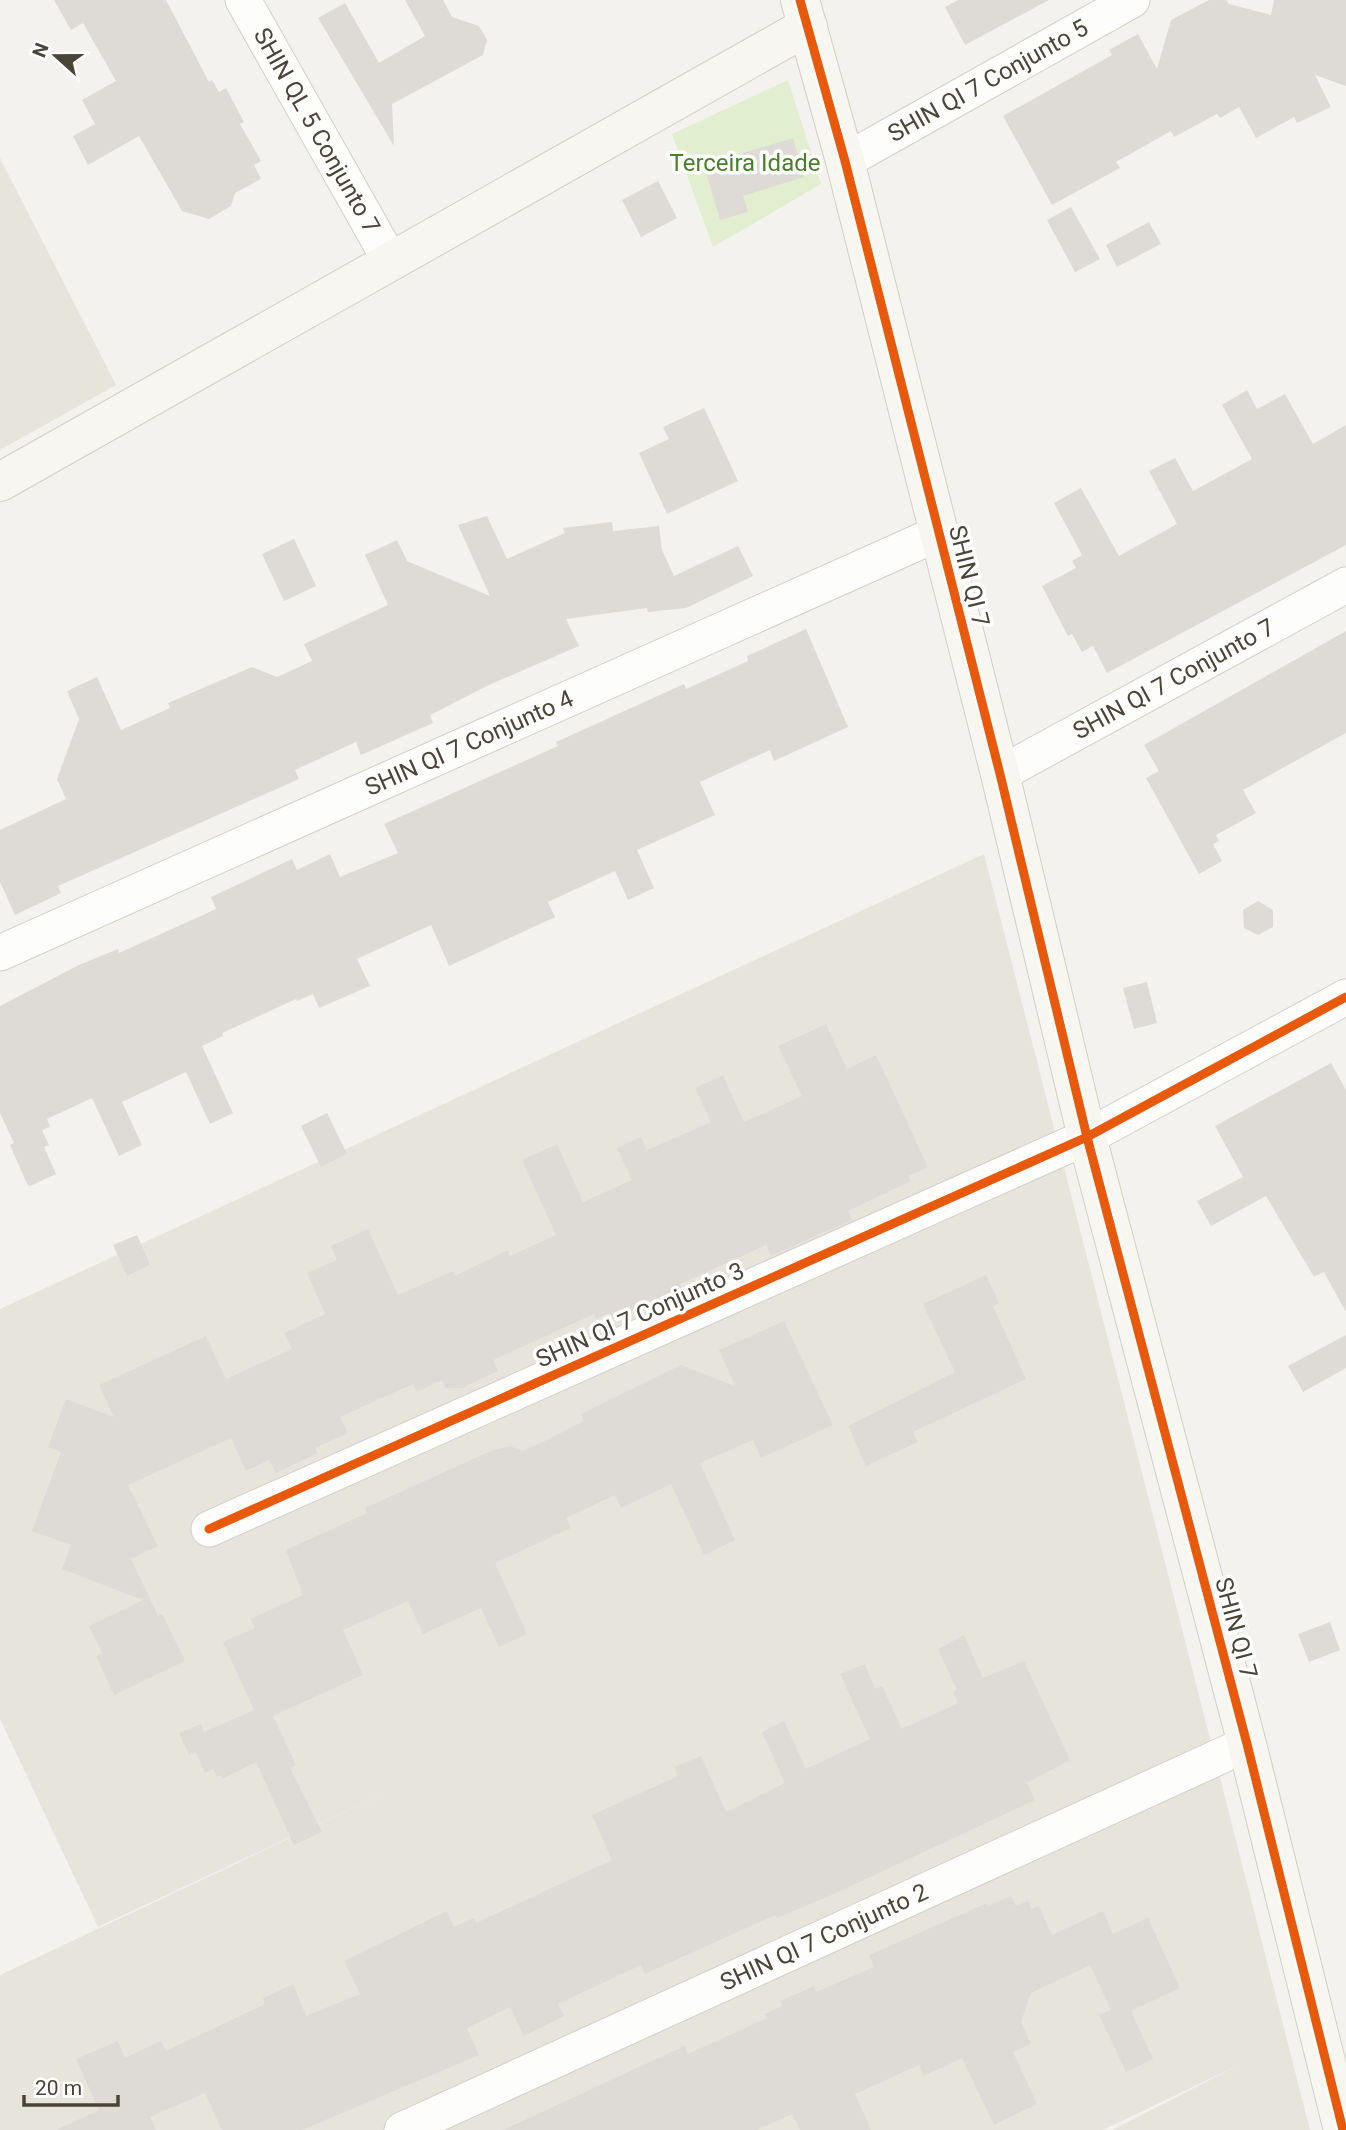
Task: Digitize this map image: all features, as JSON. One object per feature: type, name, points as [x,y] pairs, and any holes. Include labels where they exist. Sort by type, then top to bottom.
[{"type":"street","name":"SHIN QL 5 Conjunto 7","points":[[243,0],[391,262]]},
{"type":"street","name":"SHIN QI 7 Conjunto 5","points":[[845,161],[1132,0]]},
{"type":"street","points":[[0,482],[391,262],[804,13]]},
{"type":"street","name":"SHIN QI 7","points":[[804,13],[845,161],[1000,774],[1087,1137],[1247,1744],[1343,2130]]},
{"type":"street","name":"SHIN QI 7 Conjunto 4","points":[[0,953],[939,533]]},
{"type":"street","name":"SHIN QI 7 Conjunto 7","points":[[1000,774],[1346,585]]},
{"type":"street","points":[[1087,1137],[1344,1004]]},
{"type":"street","name":"SHIN QI 7 Conjunto 3","points":[[209,1529],[1087,1137]]},
{"type":"street","name":"SHIN QI 7 Conjunto 2","points":[[402,2130],[1247,1744]]},
{"type":"shaded area","points":[[0,158],[116,385],[0,450]]},
{"type":"shaded area","points":[[984,854],[1310,2130],[1112,2130],[1241,2064],[1103,2130],[0,2130],[0,1975],[394,1789],[98,1927],[0,1719],[0,1309]]},
{"type":"green space","name":"Terceira Idade","points":[[788,80],[821,184],[713,247],[672,134]]},
{"type":"building","points":[[54,0],[166,0],[209,82],[212,80],[219,92],[226,88],[244,122],[240,124],[261,161],[254,165],[261,179],[235,193],[231,206],[209,219],[182,211],[139,136],[88,165],[73,136],[95,124],[82,100],[116,81],[83,23],[71,30]]},
{"type":"building","points":[[405,0],[443,0],[452,17],[479,26],[487,40],[483,55],[392,104],[394,146],[318,18],[345,3],[379,63],[425,36]]},
{"type":"building","points":[[958,0],[1049,0],[965,45],[945,7]]},
{"type":"building","points":[[1209,0],[1226,0],[1229,4],[1271,15],[1274,0],[1346,0],[1346,86],[1315,75],[1331,107],[1297,123],[1294,117],[1256,138],[1239,107],[1220,118],[1217,114],[1174,137],[1171,131],[1116,162],[1120,168],[1052,205],[1003,116],[1112,55],[1109,50],[1138,34],[1157,69],[1171,20]]},
{"type":"building","points":[[793,138],[804,177],[743,196],[748,212],[720,220],[704,165]]},
{"type":"building","points":[[658,181],[677,218],[641,237],[622,200]]},
{"type":"building","points":[[1071,207],[1100,259],[1075,272],[1047,220]]},
{"type":"building","points":[[1149,222],[1161,244],[1117,267],[1106,245]]},
{"type":"building","points":[[1247,390],[1257,409],[1285,394],[1313,444],[1346,425],[1346,545],[1107,673],[1093,646],[1082,652],[1072,634],[1068,636],[1042,586],[1076,568],[1072,561],[1082,555],[1054,503],[1081,488],[1119,556],[1177,524],[1149,471],[1175,458],[1193,491],[1252,459],[1222,405]]},
{"type":"building","points":[[704,408],[738,481],[667,514],[639,453],[669,439],[663,427]]},
{"type":"building","points":[[487,516],[507,559],[565,533],[563,528],[612,522],[613,531],[659,526],[662,550],[674,576],[738,546],[753,576],[686,608],[648,612],[647,608],[566,619],[579,646],[491,684],[430,715],[433,723],[361,755],[356,742],[295,770],[299,779],[58,886],[61,893],[15,915],[0,882],[0,830],[66,799],[57,779],[79,719],[67,691],[97,677],[121,730],[170,708],[168,703],[252,667],[277,677],[312,661],[304,644],[388,605],[365,555],[397,540],[407,561],[490,596],[458,525]]},
{"type":"building","points":[[294,539],[316,586],[284,601],[262,554]]},
{"type":"building","points":[[806,629],[848,727],[774,761],[770,750],[700,782],[715,815],[637,850],[654,888],[628,900],[615,871],[548,902],[555,917],[449,966],[431,925],[357,959],[370,986],[319,1008],[313,994],[297,1001],[296,999],[222,1033],[223,1036],[202,1046],[233,1113],[210,1124],[186,1072],[122,1102],[142,1145],[119,1156],[92,1098],[47,1119],[50,1127],[42,1130],[49,1145],[44,1147],[56,1174],[30,1186],[27,1184],[10,1145],[14,1143],[0,1113],[0,1006],[79,965],[118,949],[119,953],[216,909],[211,897],[292,859],[297,870],[330,854],[340,877],[398,853],[384,824],[558,746],[556,742],[684,684],[686,689],[748,661],[747,656]]},
{"type":"building","points":[[1346,631],[1346,733],[1243,790],[1256,813],[1216,835],[1219,841],[1213,844],[1222,861],[1199,874],[1146,778],[1159,771],[1144,745]]},
{"type":"building","points":[[1258,901],[1273,910],[1273,927],[1258,935],[1244,928],[1243,910]]},
{"type":"building","points":[[1147,982],[1157,1023],[1134,1029],[1123,988]]},
{"type":"building","points":[[826,1024],[847,1069],[876,1055],[928,1167],[908,1176],[911,1181],[848,1211],[852,1220],[771,1256],[766,1245],[680,1284],[684,1293],[642,1312],[640,1307],[613,1319],[610,1313],[596,1319],[594,1314],[493,1360],[498,1371],[462,1388],[446,1388],[442,1380],[417,1392],[413,1384],[340,1417],[348,1433],[315,1448],[318,1453],[276,1473],[269,1460],[246,1471],[231,1438],[128,1485],[158,1546],[131,1559],[158,1616],[162,1614],[185,1661],[114,1695],[96,1656],[102,1653],[89,1626],[143,1600],[62,1569],[71,1545],[32,1531],[61,1452],[48,1447],[66,1399],[114,1417],[99,1385],[206,1336],[226,1379],[292,1349],[284,1333],[325,1314],[307,1273],[337,1260],[331,1246],[368,1229],[398,1295],[453,1271],[455,1276],[508,1250],[510,1256],[556,1235],[522,1160],[557,1144],[583,1202],[632,1180],[617,1148],[641,1137],[647,1150],[711,1122],[695,1088],[723,1075],[744,1122],[802,1096],[778,1046]]},
{"type":"building","points":[[1331,1063],[1346,1090],[1346,1312],[1324,1272],[1314,1277],[1266,1196],[1211,1226],[1197,1201],[1243,1177],[1215,1126]]},
{"type":"building","points":[[327,1113],[347,1154],[321,1167],[301,1126]]},
{"type":"building","points":[[137,1235],[150,1265],[127,1276],[113,1245]]},
{"type":"building","points":[[986,1275],[999,1303],[993,1306],[1026,1379],[913,1432],[918,1442],[866,1466],[848,1426],[955,1372],[923,1304]]},
{"type":"building","points":[[784,1321],[833,1425],[761,1458],[753,1440],[700,1463],[735,1540],[704,1555],[671,1484],[621,1508],[615,1495],[566,1518],[571,1528],[495,1563],[527,1634],[499,1647],[481,1608],[423,1634],[408,1601],[343,1630],[363,1675],[273,1716],[296,1765],[290,1768],[322,1832],[294,1845],[256,1762],[222,1779],[221,1775],[217,1777],[213,1769],[205,1773],[196,1752],[189,1755],[179,1733],[201,1724],[204,1732],[254,1710],[223,1642],[255,1628],[250,1619],[303,1595],[286,1550],[367,1513],[365,1508],[493,1450],[510,1446],[523,1451],[547,1440],[584,1421],[581,1414],[681,1365],[735,1386],[719,1350]]},
{"type":"building","points":[[1346,1335],[1346,1368],[1303,1392],[1288,1366]]},
{"type":"building","points":[[1330,1622],[1340,1650],[1309,1662],[1298,1634]]},
{"type":"building","points":[[964,1635],[983,1678],[1024,1661],[1070,1760],[1027,1783],[1035,1800],[836,1893],[777,1918],[775,1915],[645,1974],[641,1965],[558,2004],[564,2016],[524,2036],[510,2007],[467,2028],[479,2055],[302,2130],[222,2130],[205,2093],[150,2117],[156,2130],[56,2130],[99,2110],[76,2059],[118,2041],[125,2058],[161,2041],[166,2051],[265,2004],[263,1998],[293,1984],[306,2016],[360,1994],[344,1961],[447,1911],[454,1927],[474,1918],[476,1923],[612,1860],[592,1815],[678,1776],[674,1767],[701,1756],[726,1812],[785,1783],[762,1732],[784,1721],[806,1769],[870,1739],[840,1674],[865,1664],[875,1689],[882,1686],[902,1729],[958,1703],[953,1692],[957,1690],[938,1649]]},
{"type":"building","points":[[1011,1896],[1016,1906],[1028,1901],[1031,1909],[1039,1906],[1052,1935],[1103,1911],[1113,1934],[1148,1918],[1180,1988],[1131,2011],[1153,2059],[1126,2072],[1099,2015],[1111,2010],[1090,1965],[1031,1993],[1021,2022],[1031,2044],[1013,2052],[1037,2104],[994,2125],[962,2058],[924,2076],[919,2065],[855,2094],[871,2130],[800,2130],[792,2114],[757,2130],[503,2130],[684,2046],[688,2054],[767,2018],[764,2014],[783,2006],[780,2001],[814,1986],[816,1992],[874,1967],[869,1955],[987,1903],[988,1906]]},
{"type":"cycle path","points":[[800,0],[845,161],[1000,774],[1087,1137],[1247,1744],[1343,2130]]},
{"type":"cycle path","points":[[209,1529],[1087,1137],[1346,997]]}]
